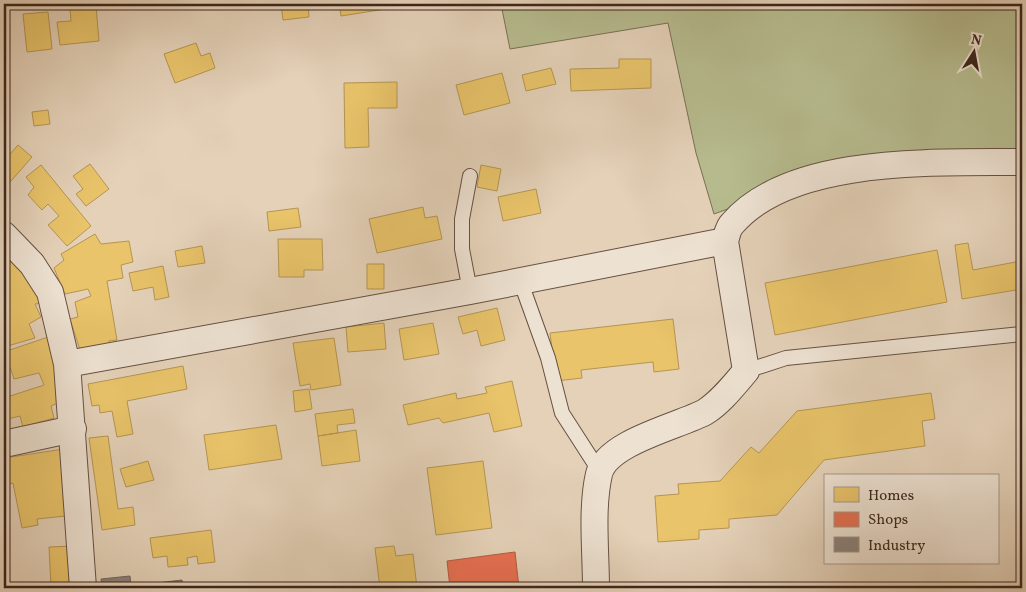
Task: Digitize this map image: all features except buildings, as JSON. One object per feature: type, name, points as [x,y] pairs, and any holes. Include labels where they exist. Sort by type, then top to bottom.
[{"type":"street","points":[[596,588],[595,506],[600,472],[612,455],[643,437],[706,411],[728,392],[746,371],[725,241],[731,225],[748,209],[772,192],[825,174],[910,163],[1022,162]]},
{"type":"street","points":[[4,235],[32,264],[50,292],[67,364],[83,588]]},
{"type":"street","points":[[67,364],[725,241]]},
{"type":"street","points":[[4,444],[73,429]]},
{"type":"lane","points":[[470,176],[462,219],[462,249],[470,290]]},
{"type":"lane","points":[[520,280],[548,358],[562,413],[600,472]]},
{"type":"lane","points":[[746,371],[786,358],[1022,334]]},
{"type":"green space","points":[[501,4],[1022,4],[1022,165],[910,163],[772,193],[714,214],[696,153],[668,23],[510,49]]}]
